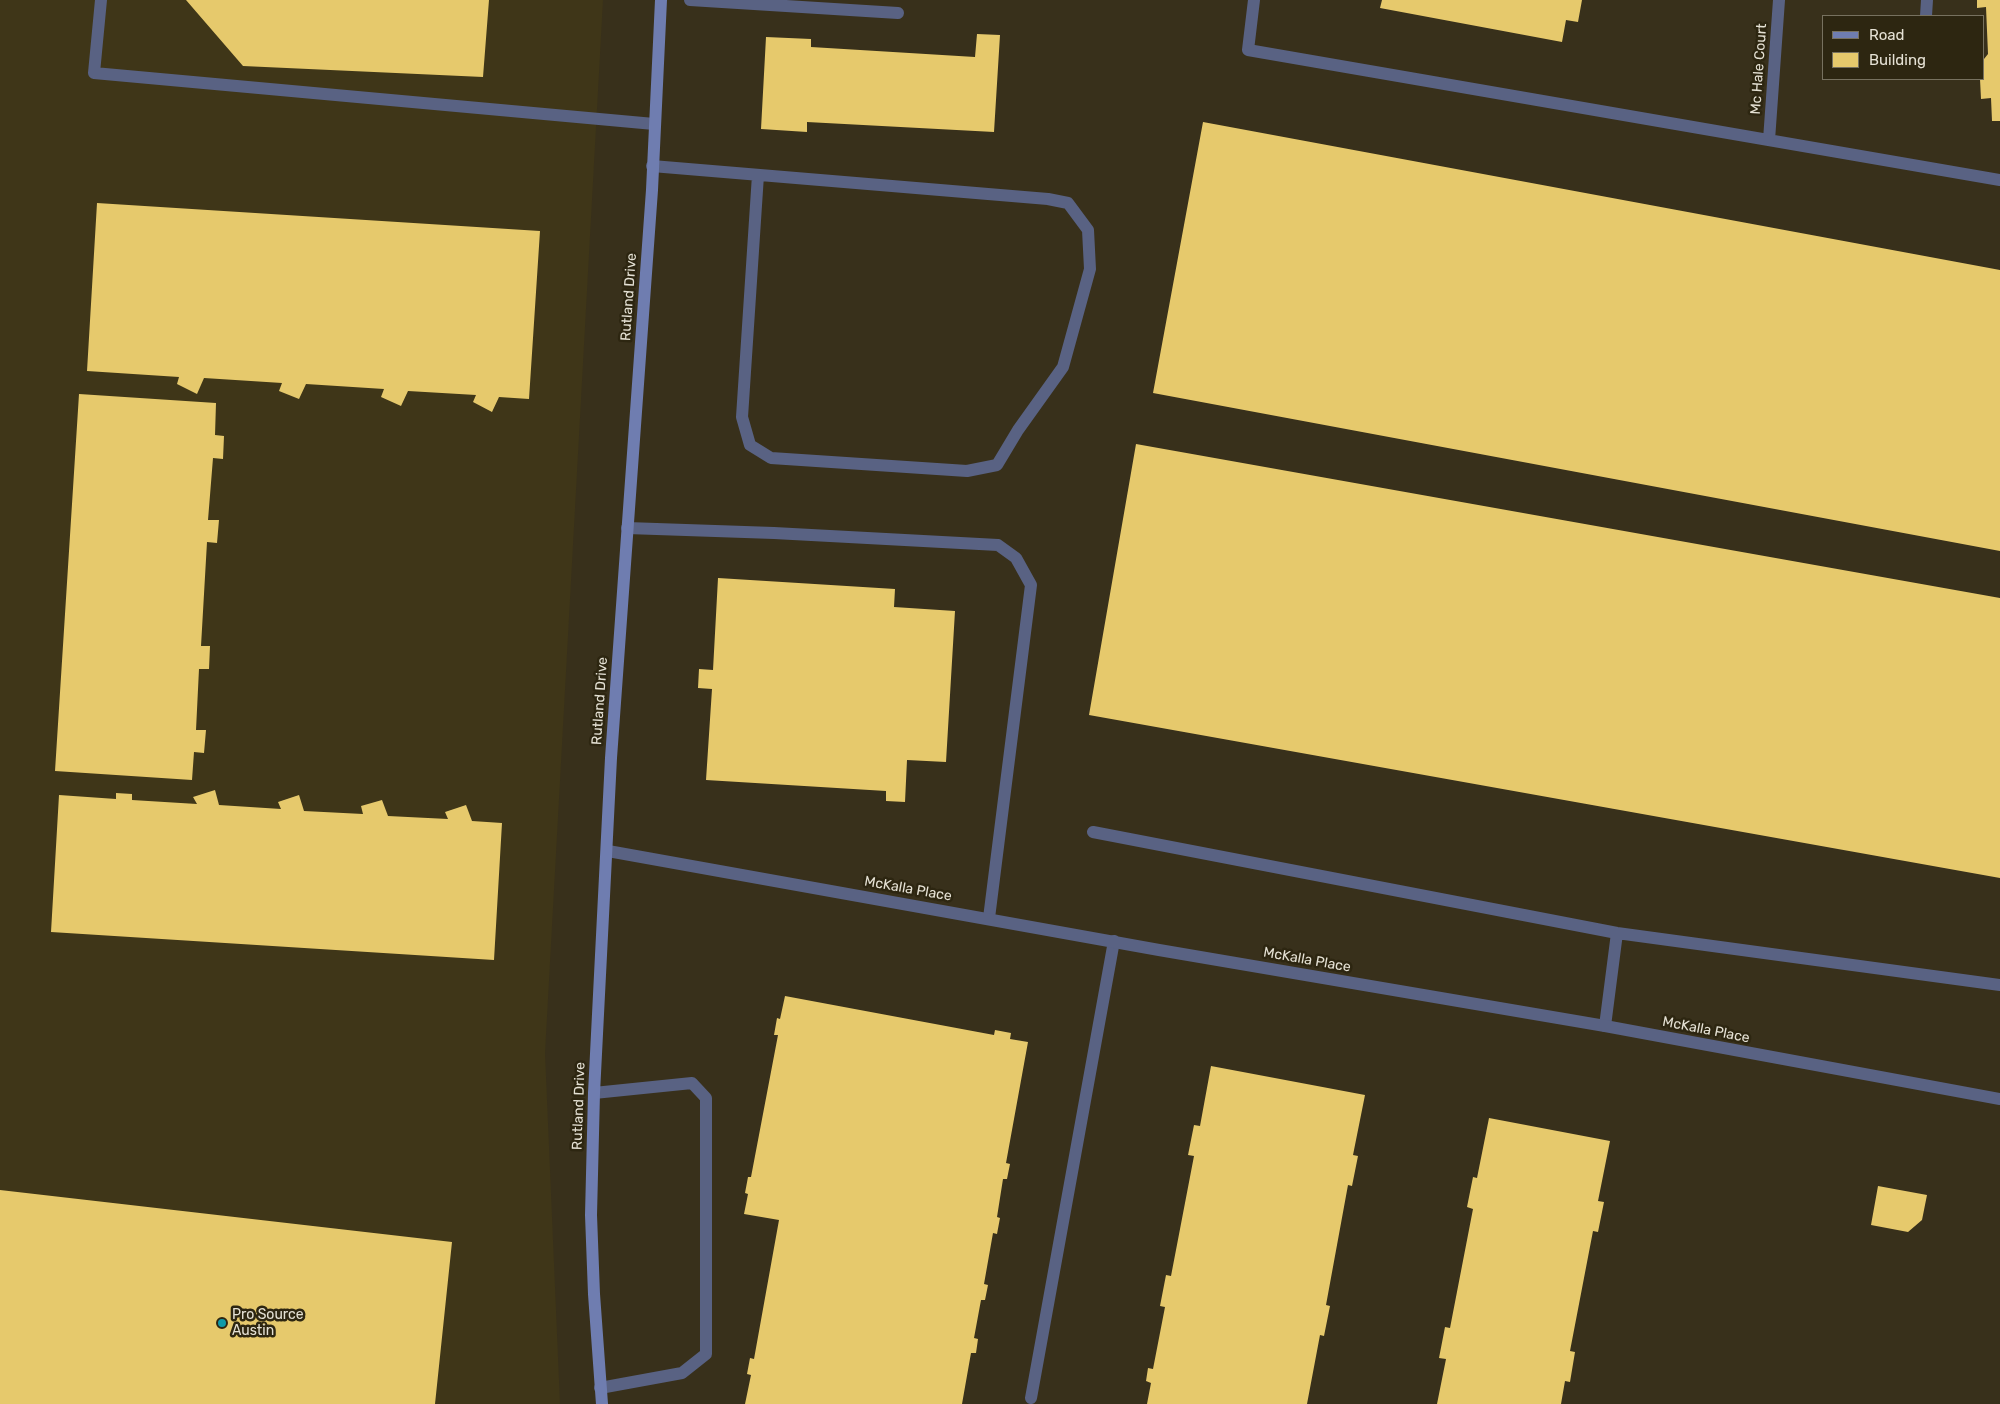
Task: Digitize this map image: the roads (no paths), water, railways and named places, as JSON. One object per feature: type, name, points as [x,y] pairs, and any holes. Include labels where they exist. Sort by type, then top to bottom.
[{"type":"street","points":[[101,0],[94,73],[654,124]]},
{"type":"street","name":"Rutland Drive","points":[[602,1404],[594,1294],[592,1215],[594,1093],[612,758],[652,166],[661,0]]},
{"type":"street","points":[[690,0],[898,13]]},
{"type":"street","points":[[1254,0],[1248,50],[2000,180]]},
{"type":"street","name":"Mc Hale Court","points":[[1769,140],[1779,0]]},
{"type":"street","points":[[1926,0],[1926,15]]},
{"type":"street","points":[[652,166],[1048,199],[1068,204],[1088,230],[1090,268],[1062,367],[996,465],[968,471],[771,458],[750,445],[742,417],[758,175]]},
{"type":"street","points":[[627,528],[774,533],[998,545],[1016,558],[1031,585],[989,918]]},
{"type":"street","points":[[1093,832],[1617,933],[2000,985]]},
{"type":"street","name":"McKalla Place","points":[[608,851],[1605,1026],[2000,1099]]},
{"type":"street","points":[[1605,1026],[1617,933]]},
{"type":"street","points":[[1031,1398],[1114,941]]},
{"type":"street","points":[[594,1093],[692,1083],[706,1098],[706,1354],[682,1373],[600,1388]]},
{"type":"place","name":"Pro Source Austin","points":[[222,1323]]}]
